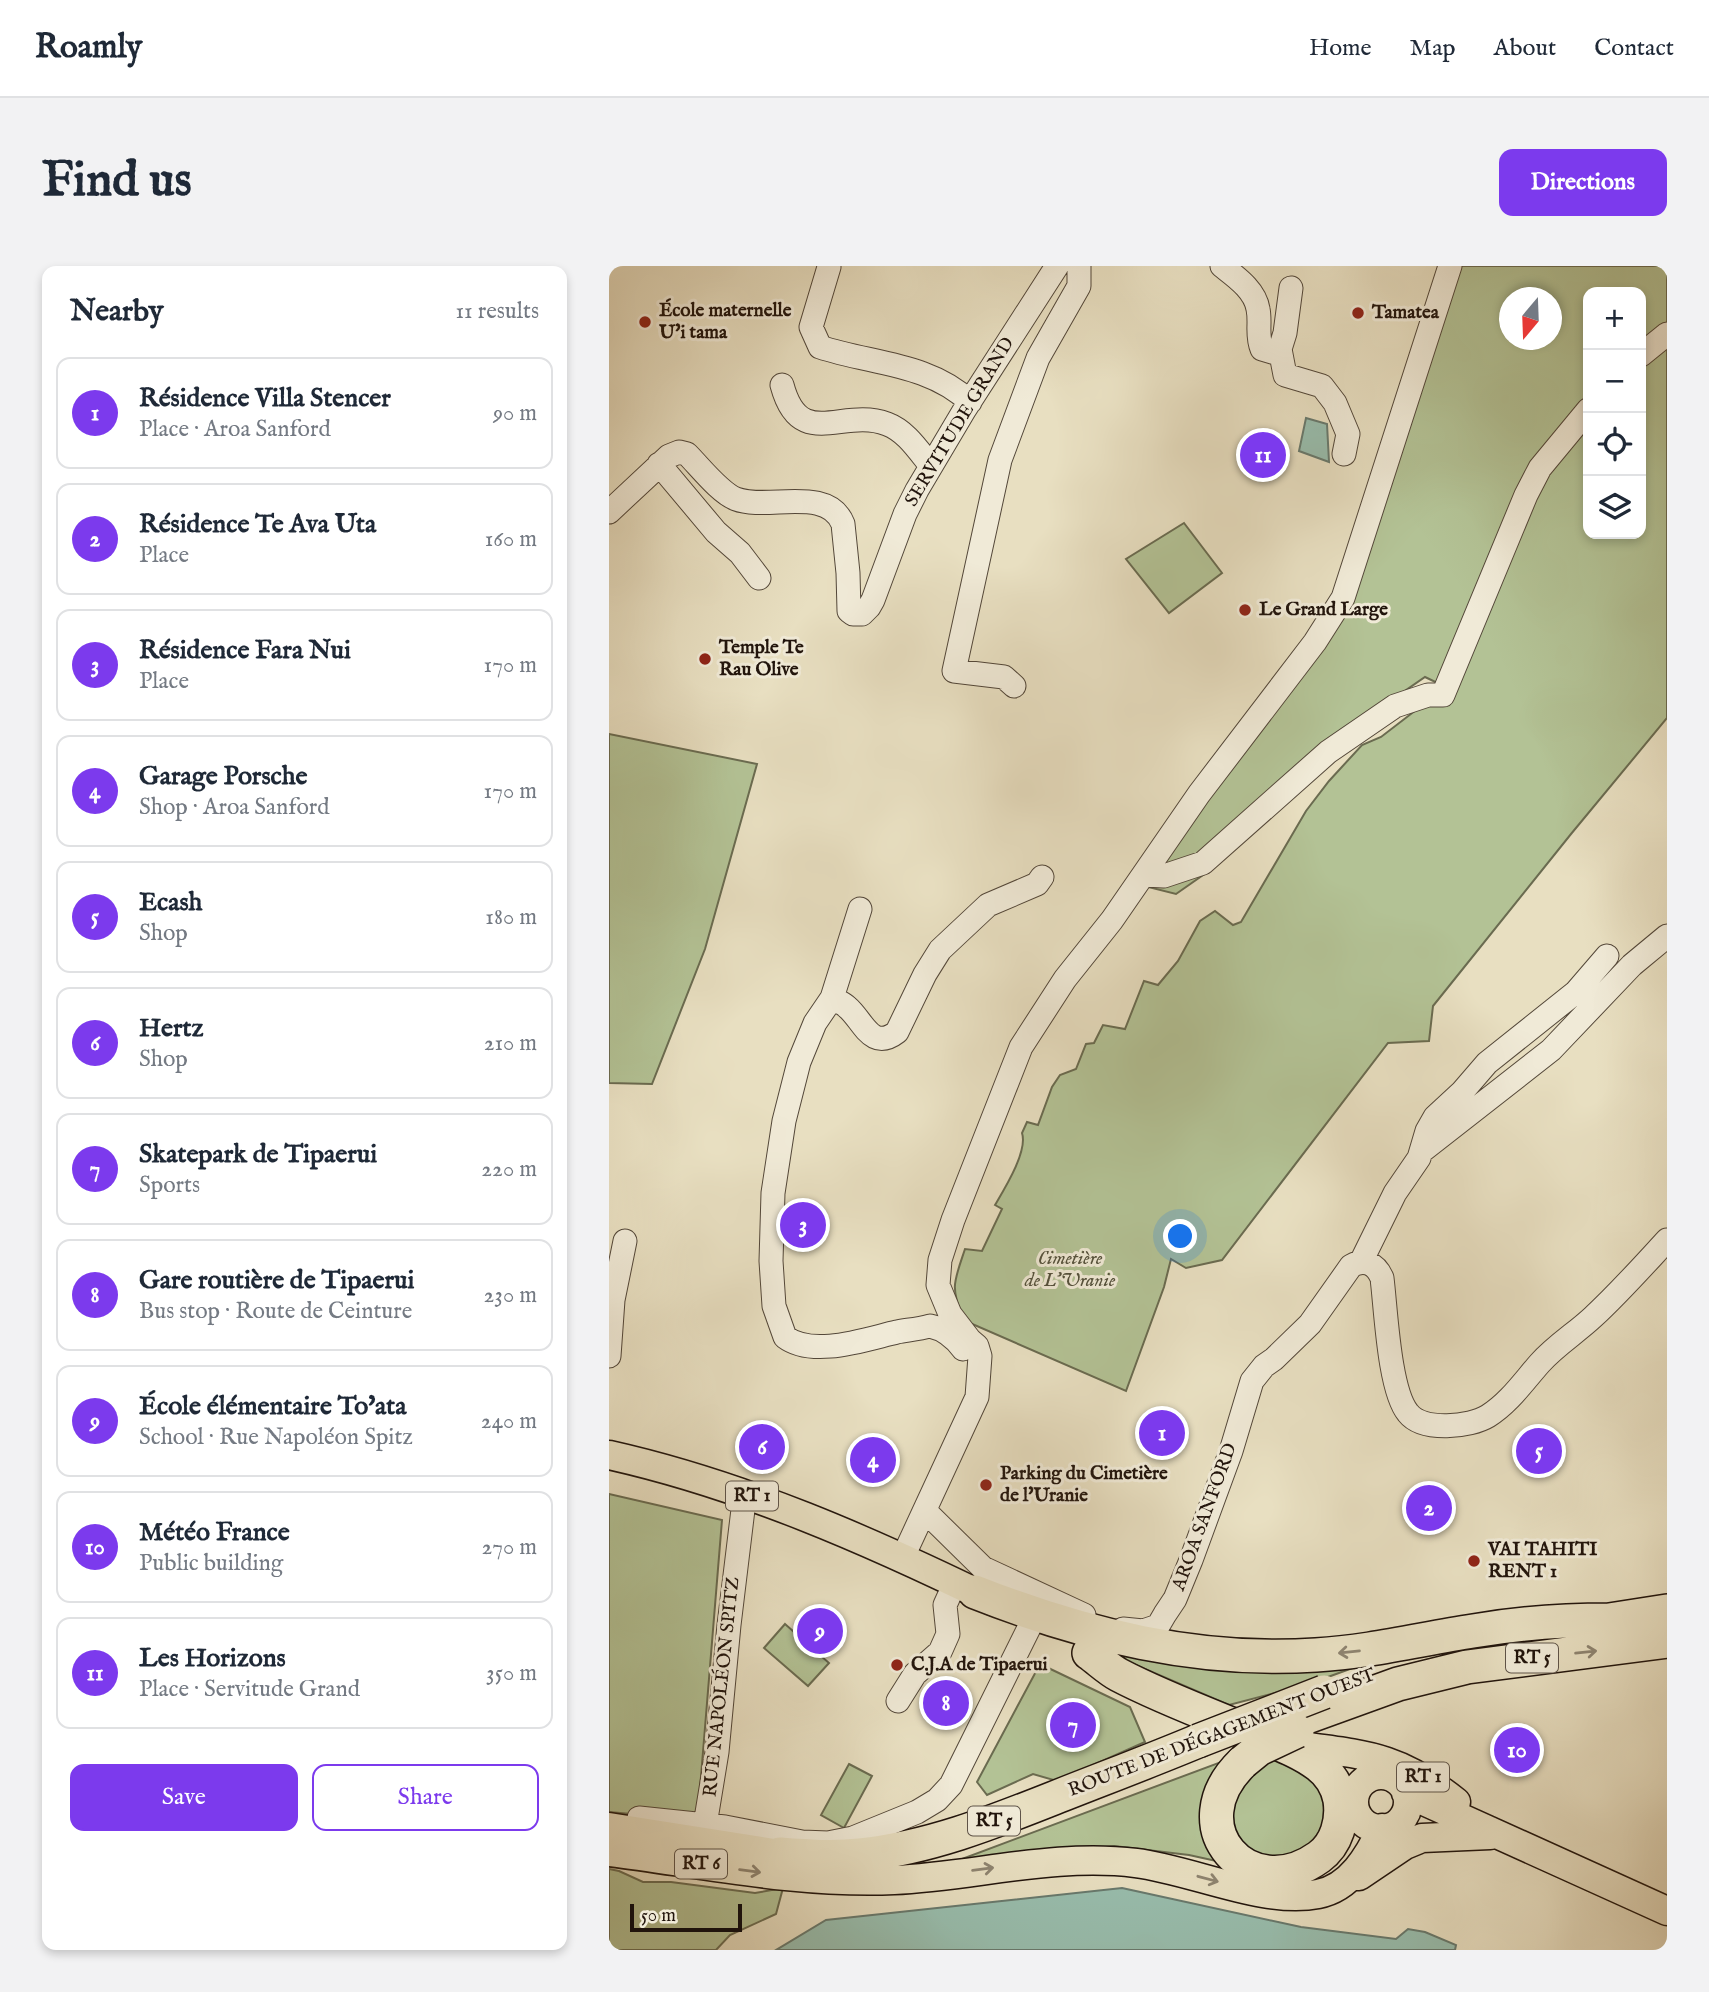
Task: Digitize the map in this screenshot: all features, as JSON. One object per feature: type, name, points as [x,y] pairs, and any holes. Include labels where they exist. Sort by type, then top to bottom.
[{"type":"highway","points":[[965,1588],[1006,1605],[1119,1640],[1187,1652],[1226,1655],[1315,1655],[1359,1651],[1523,1623],[1610,1619]]},
{"type":"highway","name":"ROUTE DE DÉGAGEMENT OUEST","points":[[787,1865],[812,1856],[859,1855],[948,1838],[1203,1749],[1432,1655],[1610,1619],[1667,1611]]},
{"type":"highway","name":"ROUTE DE DÉGAGEMENT OUEST","points":[[1340,1695],[1467,1667],[1667,1641]]},
{"type":"highway","points":[[1089,1653],[1118,1674],[1296,1752],[1329,1774],[1337,1787],[1341,1803],[1339,1828],[1325,1853],[1294,1871]]},
{"type":"highway","points":[[1340,1695],[1297,1733],[1259,1749],[1243,1762],[1224,1783],[1217,1802],[1217,1826],[1222,1840],[1238,1860],[1256,1869],[1278,1873],[1318,1869],[1329,1866],[1342,1854],[1354,1832],[1379,1805]]},
{"type":"highway","name":"ROUTE DE DÉGAGEMENT OUEST","points":[[1203,1749],[1297,1733]]},
{"type":"main road","name":"RT 1","points":[[609,1455],[666,1468],[745,1493],[965,1588],[1089,1653],[1297,1733],[1398,1765],[1421,1776],[1479,1819],[1528,1848]]},
{"type":"main road","name":"RT 1","points":[[1297,1733],[1379,1805],[1430,1820],[1490,1831],[1667,1911]]},
{"type":"main road","points":[[1341,1885],[1365,1858],[1379,1805]]},
{"type":"main road","name":"RT 6","points":[[609,1824],[787,1865]]},
{"type":"main road","points":[[787,1865],[838,1881],[896,1880],[1053,1861],[1136,1863],[1290,1897],[1320,1894],[1341,1885],[1405,1845],[1422,1838],[1490,1831]]},
{"type":"main road","name":"RT 6","points":[[609,1852],[787,1865]]},
{"type":"street","name":"SERVITUDE GRAND","points":[[609,512],[659,464],[679,452],[687,454],[733,498],[753,504],[809,501],[826,506],[837,514],[843,524],[848,607],[853,614],[862,614],[869,607],[905,514],[930,466],[1057,266]]},
{"type":"street","points":[[1014,687],[1004,677],[954,671],[1000,459],[1038,358],[1079,286],[1079,266]]},
{"type":"street","points":[[1222,266],[1253,296],[1258,309],[1258,340],[1262,349],[1272,352],[1280,349]]},
{"type":"street","points":[[902,1559],[977,1397],[980,1356],[977,1346],[950,1314],[938,1285],[940,1260],[1021,1047],[1065,979],[1144,875],[1199,794],[1315,642],[1343,598],[1409,386],[1450,266]]},
{"type":"street","points":[[829,267],[810,327],[820,347],[923,373],[960,392],[970,402]]},
{"type":"street","points":[[1291,288],[1280,349],[1285,375],[1322,386],[1335,403],[1348,434],[1344,454]]},
{"type":"street","points":[[1646,351],[1667,334]]},
{"type":"street","points":[[782,385],[787,403],[800,418],[825,425],[868,420],[886,424],[902,432],[930,466]]},
{"type":"street","points":[[1144,875],[1164,876],[1203,863],[1328,752],[1395,706],[1429,695],[1443,695],[1526,495],[1540,468],[1586,413]]},
{"type":"street","points":[[659,464],[716,532],[740,552],[759,578]]},
{"type":"street","points":[[832,998],[846,1006],[871,1035],[884,1038],[892,1036],[897,1032],[925,974],[940,950],[988,905],[1037,884],[1042,877]]},
{"type":"street","points":[[859,909],[832,998],[809,1037],[789,1093],[773,1193],[774,1306],[785,1337],[797,1344],[849,1344],[930,1326],[955,1339],[979,1371]]},
{"type":"street","points":[[1422,1151],[1551,1050],[1632,965],[1667,936]]},
{"type":"street","points":[[1607,956],[1576,992],[1487,1063],[1462,1092],[1435,1117],[1427,1131],[1422,1151],[1395,1194],[1361,1262],[1371,1263],[1378,1268],[1382,1278],[1391,1363],[1401,1403],[1413,1419],[1422,1423],[1449,1426],[1487,1417],[1522,1386],[1541,1362],[1593,1318],[1667,1240]]},
{"type":"street","points":[[609,1356],[613,1300],[625,1241]]},
{"type":"street","name":"AROA SANFORD","points":[[925,1511],[983,1568],[1000,1577],[1117,1628],[1143,1631],[1158,1626],[1184,1579],[1231,1451],[1252,1381],[1264,1366],[1310,1324],[1350,1266],[1361,1262]]},
{"type":"street","name":"RUE NAPOLÉON SPITZ","points":[[609,1824],[629,1816],[705,1825],[713,1782],[745,1493]]},
{"type":"street","points":[[898,1701],[915,1674],[940,1653],[948,1634],[946,1605],[965,1588]]},
{"type":"street","points":[[705,1825],[802,1842],[828,1843],[853,1838],[917,1812],[937,1800],[951,1784],[1032,1622]]},
{"type":"green space","name":"Cimetière de L'Uranie","points":[[1447,266],[1667,266],[1667,718],[1433,1006],[1429,1041],[1388,1043],[1222,1260],[1186,1268],[1171,1259],[1164,1287],[1126,1391],[963,1320],[956,1299],[955,1284],[965,1249],[982,1251],[1002,1209],[995,1205],[1019,1159],[1022,1133],[1027,1122],[1038,1125],[1052,1087],[1060,1075],[1076,1069],[1086,1044],[1094,1043],[1103,1025],[1125,1029],[1144,981],[1158,985],[1178,961],[1200,921],[1215,911],[1233,925],[1241,922],[1306,811],[1329,781],[1362,745],[1381,737],[1446,687],[1425,677],[1334,740],[1206,873],[1176,894],[1136,884],[1336,612]]},
{"type":"green space","points":[[1184,523],[1222,573],[1169,613],[1126,559]]},
{"type":"green space","points":[[609,734],[757,764],[705,949],[652,1084],[609,1083]]},
{"type":"green space","points":[[609,1494],[722,1520],[698,1813],[676,1818],[609,1812]]},
{"type":"green space","points":[[785,1624],[829,1663],[808,1686],[764,1648]]},
{"type":"green space","points":[[1402,1650],[1306,1685],[1229,1705],[1110,1654],[1148,1659]]},
{"type":"green space","points":[[1040,1664],[1130,1707],[1145,1742],[1057,1781],[1033,1774],[987,1795],[977,1782]]},
{"type":"green space","points":[[1278,1754],[1322,1788],[1324,1819],[1315,1838],[1299,1855],[1259,1857],[1235,1838],[1228,1791]]},
{"type":"green space","points":[[1221,1762],[1239,1866],[1189,1855],[1114,1846],[946,1865]]},
{"type":"green space","points":[[849,1764],[872,1776],[844,1828],[821,1815]]},
{"type":"green space","points":[[609,1869],[643,1882],[671,1882],[755,1893],[783,1888],[776,1914],[730,1935],[716,1950],[609,1950]]},
{"type":"shaded area","points":[[1306,418],[1327,424],[1329,462],[1299,451]]},
{"type":"shaded area","points":[[1122,1888],[1301,1927],[1396,1939],[1408,1929],[1425,1932],[1456,1945],[1455,1950],[776,1950],[826,1920]]},
{"type":"place","name":"Tamatea","points":[[1358,313]]},
{"type":"place","name":"École maternelle U'i tama","points":[[645,322]]},
{"type":"place","name":"Les Horizons","points":[[1263,455]]},
{"type":"place","name":"Le Grand Large","points":[[1245,610]]},
{"type":"place","name":"Temple Te Rau Olive","points":[[705,659]]},
{"type":"place","name":"Résidence Fara Nui","points":[[803,1225]]},
{"type":"place","name":"Résidence Villa Stencer","points":[[1162,1433]]},
{"type":"place","name":"Hertz","points":[[762,1447]]},
{"type":"place","name":"Ecash","points":[[1539,1451]]},
{"type":"place","name":"Garage Porsche","points":[[873,1460]]},
{"type":"place","name":"Parking du Cimetière de l'Uranie","points":[[986,1485]]},
{"type":"place","name":"Résidence Te Ava Uta","points":[[1429,1508]]},
{"type":"place","name":"VAI TAHITI RENT 1","points":[[1474,1561]]},
{"type":"place","name":"École élémentaire To'ata","points":[[820,1631]]},
{"type":"place","name":"C.J.A de Tipaerui","points":[[897,1665]]},
{"type":"place","name":"Gare routière de Tipaerui","points":[[946,1703]]},
{"type":"place","name":"Skatepark de Tipaerui","points":[[1073,1725]]},
{"type":"place","name":"Météo France","points":[[1517,1750]]}]
